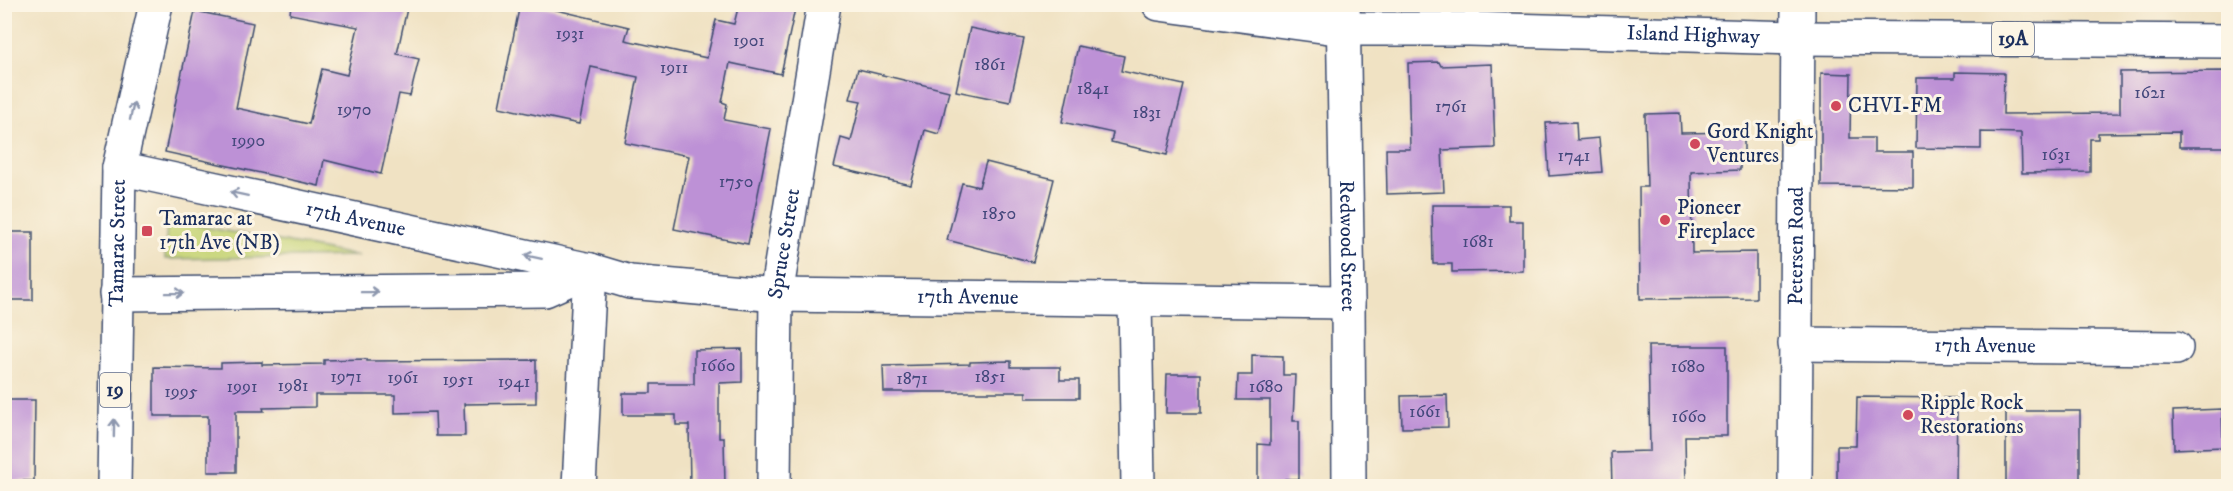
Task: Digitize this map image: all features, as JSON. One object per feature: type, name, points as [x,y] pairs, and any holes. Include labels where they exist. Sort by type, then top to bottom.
[{"type":"street","name":"Tamarac Street","points":[[114,486],[119,168],[156,4]]},
{"type":"street","name":"Spruce Street","points":[[774,486],[776,295],[824,4]]},
{"type":"street","name":"Island Highway","points":[[1159,4],[1344,17],[1469,30],[1797,38],[2229,41]]},
{"type":"street","name":"Petersen Road","points":[[1795,486],[1798,4]]},
{"type":"street","name":"Redwood Street","points":[[1344,17],[1349,486]]},
{"type":"street","name":"17th Avenue","points":[[119,168],[590,270],[630,282],[776,295],[1348,302]]},
{"type":"street","points":[[116,294],[545,290],[590,270],[579,486]]},
{"type":"street","points":[[1135,299],[1137,486]]},
{"type":"street","name":"17th Avenue","points":[[1795,344],[2176,348]]},
{"type":"green space","points":[[167,220],[359,256],[165,259]]},
{"type":"building","points":[[291,4],[408,4],[397,54],[419,59],[410,96],[399,94],[381,174],[324,160],[319,186],[165,152],[195,11],[253,23],[236,108],[309,124],[322,69],[347,75],[358,27],[290,14]]},
{"type":"building","points":[[520,4],[531,4],[629,27],[625,40],[707,58],[716,20],[734,24],[739,4],[796,4],[781,74],[730,63],[722,102],[727,104],[724,120],[771,129],[748,244],[674,229],[689,156],[625,143],[638,77],[591,67],[579,124],[499,107]]},
{"type":"building","points":[[970,28],[1024,39],[1010,102],[956,91]]},
{"type":"building","points":[[1078,46],[1124,56],[1121,71],[1184,85],[1167,155],[1111,142],[1113,133],[1062,122]]},
{"type":"building","points":[[1439,62],[1441,66],[1492,64],[1495,148],[1442,150],[1444,192],[1387,194],[1386,149],[1410,149],[1408,63]]},
{"type":"building","points":[[858,69],[949,91],[939,134],[925,130],[911,185],[834,167],[841,138],[851,141],[861,101],[850,99]]},
{"type":"building","points":[[2229,71],[2229,147],[2179,147],[2179,132],[2098,133],[2098,139],[2090,139],[2090,172],[2022,173],[2021,133],[1981,132],[1981,149],[1916,148],[1917,78],[1955,78],[1955,72],[2004,73],[2003,114],[2120,113],[2120,72]]},
{"type":"building","name":"CHVI-FM","points":[[1821,73],[1851,74],[1850,138],[1874,138],[1874,152],[1913,152],[1913,187],[1821,186]]},
{"type":"building","name":"Pioneer Fireplace","points":[[1680,113],[1681,133],[1744,132],[1744,155],[1740,155],[1740,170],[1691,172],[1692,253],[1756,252],[1756,298],[1640,299],[1639,187],[1647,187],[1645,114]]},
{"type":"building","points":[[1576,122],[1577,140],[1599,138],[1602,172],[1549,176],[1546,123]]},
{"type":"building","points":[[986,162],[1054,179],[1033,262],[947,240],[962,183],[979,187]]},
{"type":"building","points":[[1432,205],[1509,205],[1509,221],[1523,221],[1523,271],[1452,272],[1452,264],[1433,264]]},
{"type":"building","points":[[4,232],[33,232],[33,300],[4,300]]},
{"type":"building","points":[[1648,346],[1727,346],[1727,436],[1685,436],[1686,486],[1612,486],[1611,452],[1650,451]]},
{"type":"building","points":[[742,349],[742,382],[719,383],[719,438],[724,438],[725,486],[690,486],[689,425],[676,425],[676,415],[623,415],[623,393],[651,393],[651,384],[694,384],[694,350]]},
{"type":"building","points":[[1252,355],[1283,356],[1283,375],[1295,375],[1293,421],[1299,421],[1299,479],[1285,479],[1285,486],[1258,486],[1258,444],[1270,445],[1270,400],[1237,400],[1238,375],[1252,375]]},
{"type":"building","points":[[367,359],[367,361],[536,360],[536,403],[464,404],[465,436],[436,436],[435,412],[395,413],[395,395],[315,395],[315,407],[236,411],[236,472],[208,472],[208,416],[154,416],[154,367],[221,368],[221,363],[324,364],[324,360]]},
{"type":"building","points":[[1011,361],[1011,367],[1060,367],[1060,380],[1079,380],[1079,398],[1026,398],[1026,392],[884,392],[883,366]]},
{"type":"building","points":[[1167,374],[1201,374],[1201,413],[1166,413]]},
{"type":"building","points":[[1447,395],[1448,427],[1402,428],[1401,396]]},
{"type":"building","points":[[1857,397],[1957,398],[1956,486],[1837,486],[1837,446],[1856,446]]},
{"type":"building","points":[[4,400],[35,400],[34,481],[4,481]]},
{"type":"building","points":[[2222,409],[2223,447],[2174,449],[2173,411]]},
{"type":"building","points":[[2006,411],[2080,411],[2080,486],[2006,486]]},
{"type":"place","name":"CHVI-FM","points":[[1836,106]]},
{"type":"place","name":"Gord Knight Ventures","points":[[1695,144]]},
{"type":"place","name":"Pioneer Fireplace","points":[[1665,220]]},
{"type":"place","name":"Tamarac at 17th Ave (NB)","points":[[147,231]]},
{"type":"place","name":"Ripple Rock Restorations","points":[[1908,415]]}]
